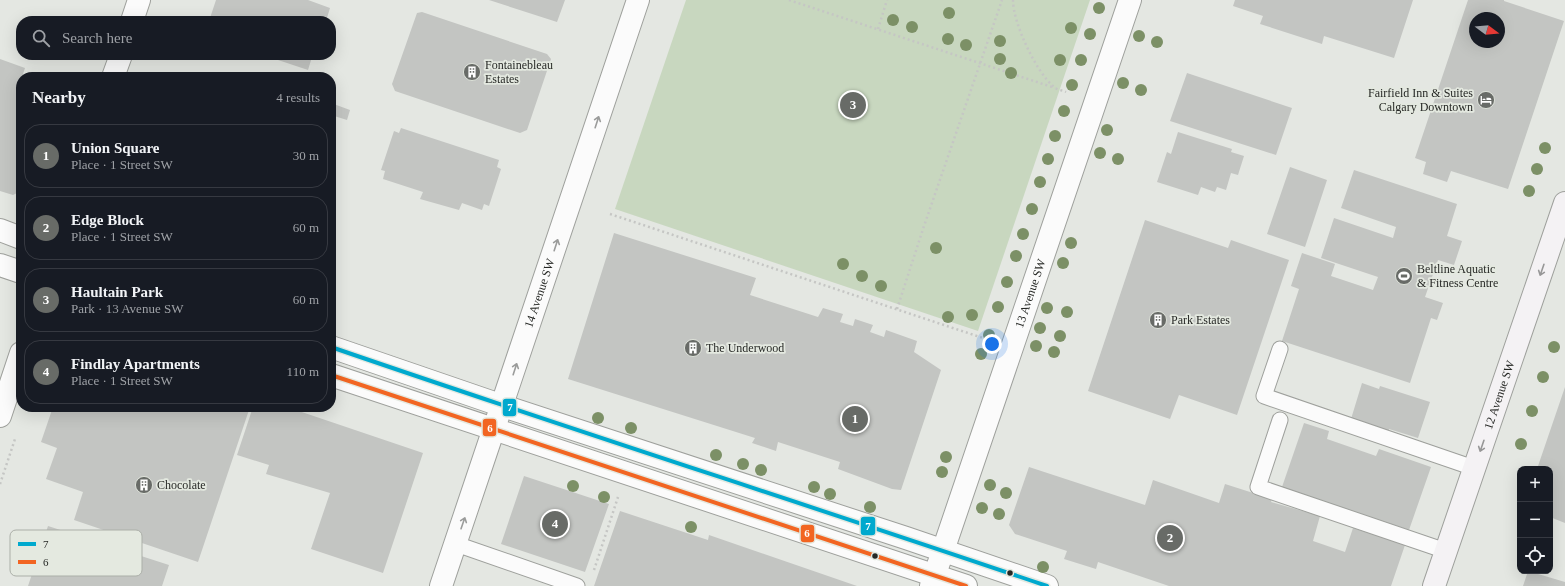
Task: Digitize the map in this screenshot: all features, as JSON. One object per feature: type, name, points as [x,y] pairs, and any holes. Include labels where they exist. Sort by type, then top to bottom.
[{"type":"main road","name":"12 Avenue SW","points":[[1434,586],[1565,203]]},
{"type":"street","points":[[134,16],[139,0]]},
{"type":"street","name":"14 Avenue SW","points":[[441,586],[503,406],[638,0]]},
{"type":"street","name":"13 Avenue SW","points":[[933,581],[1130,0]]},
{"type":"street","points":[[115,72],[119,60]]},
{"type":"street","points":[[0,230],[16,236]]},
{"type":"street","points":[[0,265],[16,270]]},
{"type":"street","points":[[336,348],[503,406],[1047,586]]},
{"type":"street","points":[[0,416],[16,368]]},
{"type":"street","points":[[336,376],[495,429],[933,581],[966,586]]},
{"type":"lane","points":[[1280,349],[1264,396],[1474,468]]},
{"type":"lane","points":[[1280,420],[1258,487],[1446,551]]},
{"type":"lane","points":[[456,544],[577,586]]},
{"type":"path","points":[[789,0],[1066,92]]},
{"type":"path","points":[[878,29],[887,0]]},
{"type":"path","points":[[897,310],[1002,0]]},
{"type":"path","points":[[1013,0],[1020,30],[1028,49],[1038,69],[1055,88]]},
{"type":"path","points":[[610,214],[983,338]]},
{"type":"path","points":[[0,484],[17,434]]},
{"type":"path","points":[[593,572],[620,493]]},
{"type":"green space","points":[[686,0],[1090,0],[978,331],[615,209]]},
{"type":"building","points":[[216,0],[308,0],[330,8],[328,16],[211,16]]},
{"type":"building","points":[[489,0],[565,0],[557,22]]},
{"type":"building","points":[[1235,0],[1413,0],[1394,58],[1324,36],[1322,44],[1260,24],[1263,16],[1233,6]]},
{"type":"building","name":"Fairfield Inn & Suites Calgary Downtown","points":[[1468,0],[1504,0],[1564,21],[1508,189],[1451,171],[1447,182],[1423,174],[1426,162],[1415,158]]},
{"type":"building","name":"Fontainebleau Estates","points":[[422,12],[547,54],[551,59],[527,130],[520,133],[395,91],[392,84],[417,13]]},
{"type":"building","points":[[0,59],[25,68],[24,72],[16,72],[16,194],[13,195],[0,191]]},
{"type":"building","points":[[278,60],[311,60],[308,70]]},
{"type":"building","points":[[1187,73],[1292,108],[1276,155],[1170,121]]},
{"type":"building","points":[[336,105],[350,110],[347,120],[336,117]]},
{"type":"building","points":[[401,128],[499,160],[497,167],[501,169],[489,206],[484,204],[482,210],[462,203],[459,210],[420,199],[423,192],[383,179],[385,171],[381,170],[394,131],[399,133]]},
{"type":"building","points":[[1178,132],[1232,149],[1231,152],[1244,156],[1238,175],[1231,173],[1226,190],[1217,187],[1215,192],[1201,187],[1198,195],[1157,182],[1167,152],[1171,154]]},
{"type":"building","points":[[1290,167],[1327,180],[1305,247],[1267,234]]},
{"type":"building","name":"Beltline Aquatic & Fitness Centre","points":[[1354,170],[1457,204],[1447,236],[1462,241],[1454,265],[1438,260],[1425,297],[1443,303],[1437,320],[1431,318],[1410,383],[1282,341],[1299,289],[1291,286],[1302,253],[1335,264],[1331,276],[1373,290],[1378,277],[1321,258],[1334,218],[1393,238],[1396,227],[1341,208]]},
{"type":"building","name":"Park Estates","points":[[1145,220],[1228,248],[1231,240],[1289,260],[1237,415],[1179,395],[1170,419],[1088,391]]},
{"type":"building","name":"The Underwood","points":[[614,233],[756,278],[750,295],[818,317],[823,308],[843,314],[840,322],[853,326],[855,319],[873,325],[870,332],[884,337],[886,330],[917,341],[914,352],[941,370],[901,490],[892,489],[838,469],[840,462],[778,442],[776,451],[752,443],[755,438],[568,379]]},
{"type":"building","points":[[1362,383],[1379,389],[1380,386],[1430,402],[1418,438],[1389,429],[1388,433],[1351,419]]},
{"type":"building","points":[[1565,387],[1565,523],[1553,518],[1553,466],[1538,466]]},
{"type":"building","name":"Chocolate","points":[[51,412],[248,412],[198,562],[142,543],[142,530],[104,530],[74,520],[83,492],[46,479],[57,448],[41,442]]},
{"type":"building","points":[[251,412],[302,412],[423,453],[383,573],[311,549],[330,493],[266,474],[269,465],[237,455]]},
{"type":"building","points":[[1304,423],[1329,431],[1327,439],[1376,456],[1379,449],[1431,467],[1409,530],[1282,487]]},
{"type":"building","points":[[1029,467],[1145,505],[1153,480],[1219,503],[1225,484],[1272,499],[1271,502],[1320,516],[1313,541],[1345,552],[1353,528],[1405,545],[1391,586],[1169,586],[1098,562],[1096,569],[1064,559],[1067,551],[1015,534],[1009,525]]},
{"type":"building","points":[[524,476],[609,504],[585,572],[501,544]]},
{"type":"building","points":[[620,511],[708,540],[709,535],[857,586],[594,586]]},
{"type":"building","points":[[48,526],[60,530],[47,530]]},
{"type":"building","points":[[142,556],[169,565],[162,586],[28,586],[31,576],[142,576]]},
{"type":"building","points":[[1527,574],[1538,574],[1565,582],[1565,586],[1523,586]]},
{"type":"transit line","name":"7","points":[[336,349],[1047,586]]},
{"type":"transit line","name":"6","points":[[336,377],[966,586]]},
{"type":"place","name":"Fontainebleau Estates","points":[[472,72]]},
{"type":"place","name":"Fairfield Inn & Suites Calgary Downtown","points":[[1486,100]]},
{"type":"place","name":"Haultain Park","points":[[853,105]]},
{"type":"place","name":"Beltline Aquatic & Fitness Centre","points":[[1404,276]]},
{"type":"place","name":"Park Estates","points":[[1158,320]]},
{"type":"place","name":"The Underwood","points":[[693,348]]},
{"type":"place","name":"Union Square","points":[[855,419]]},
{"type":"place","name":"Chocolate","points":[[144,485]]},
{"type":"place","name":"Findlay Apartments","points":[[555,524]]},
{"type":"place","name":"Edge Block","points":[[1170,538]]}]
